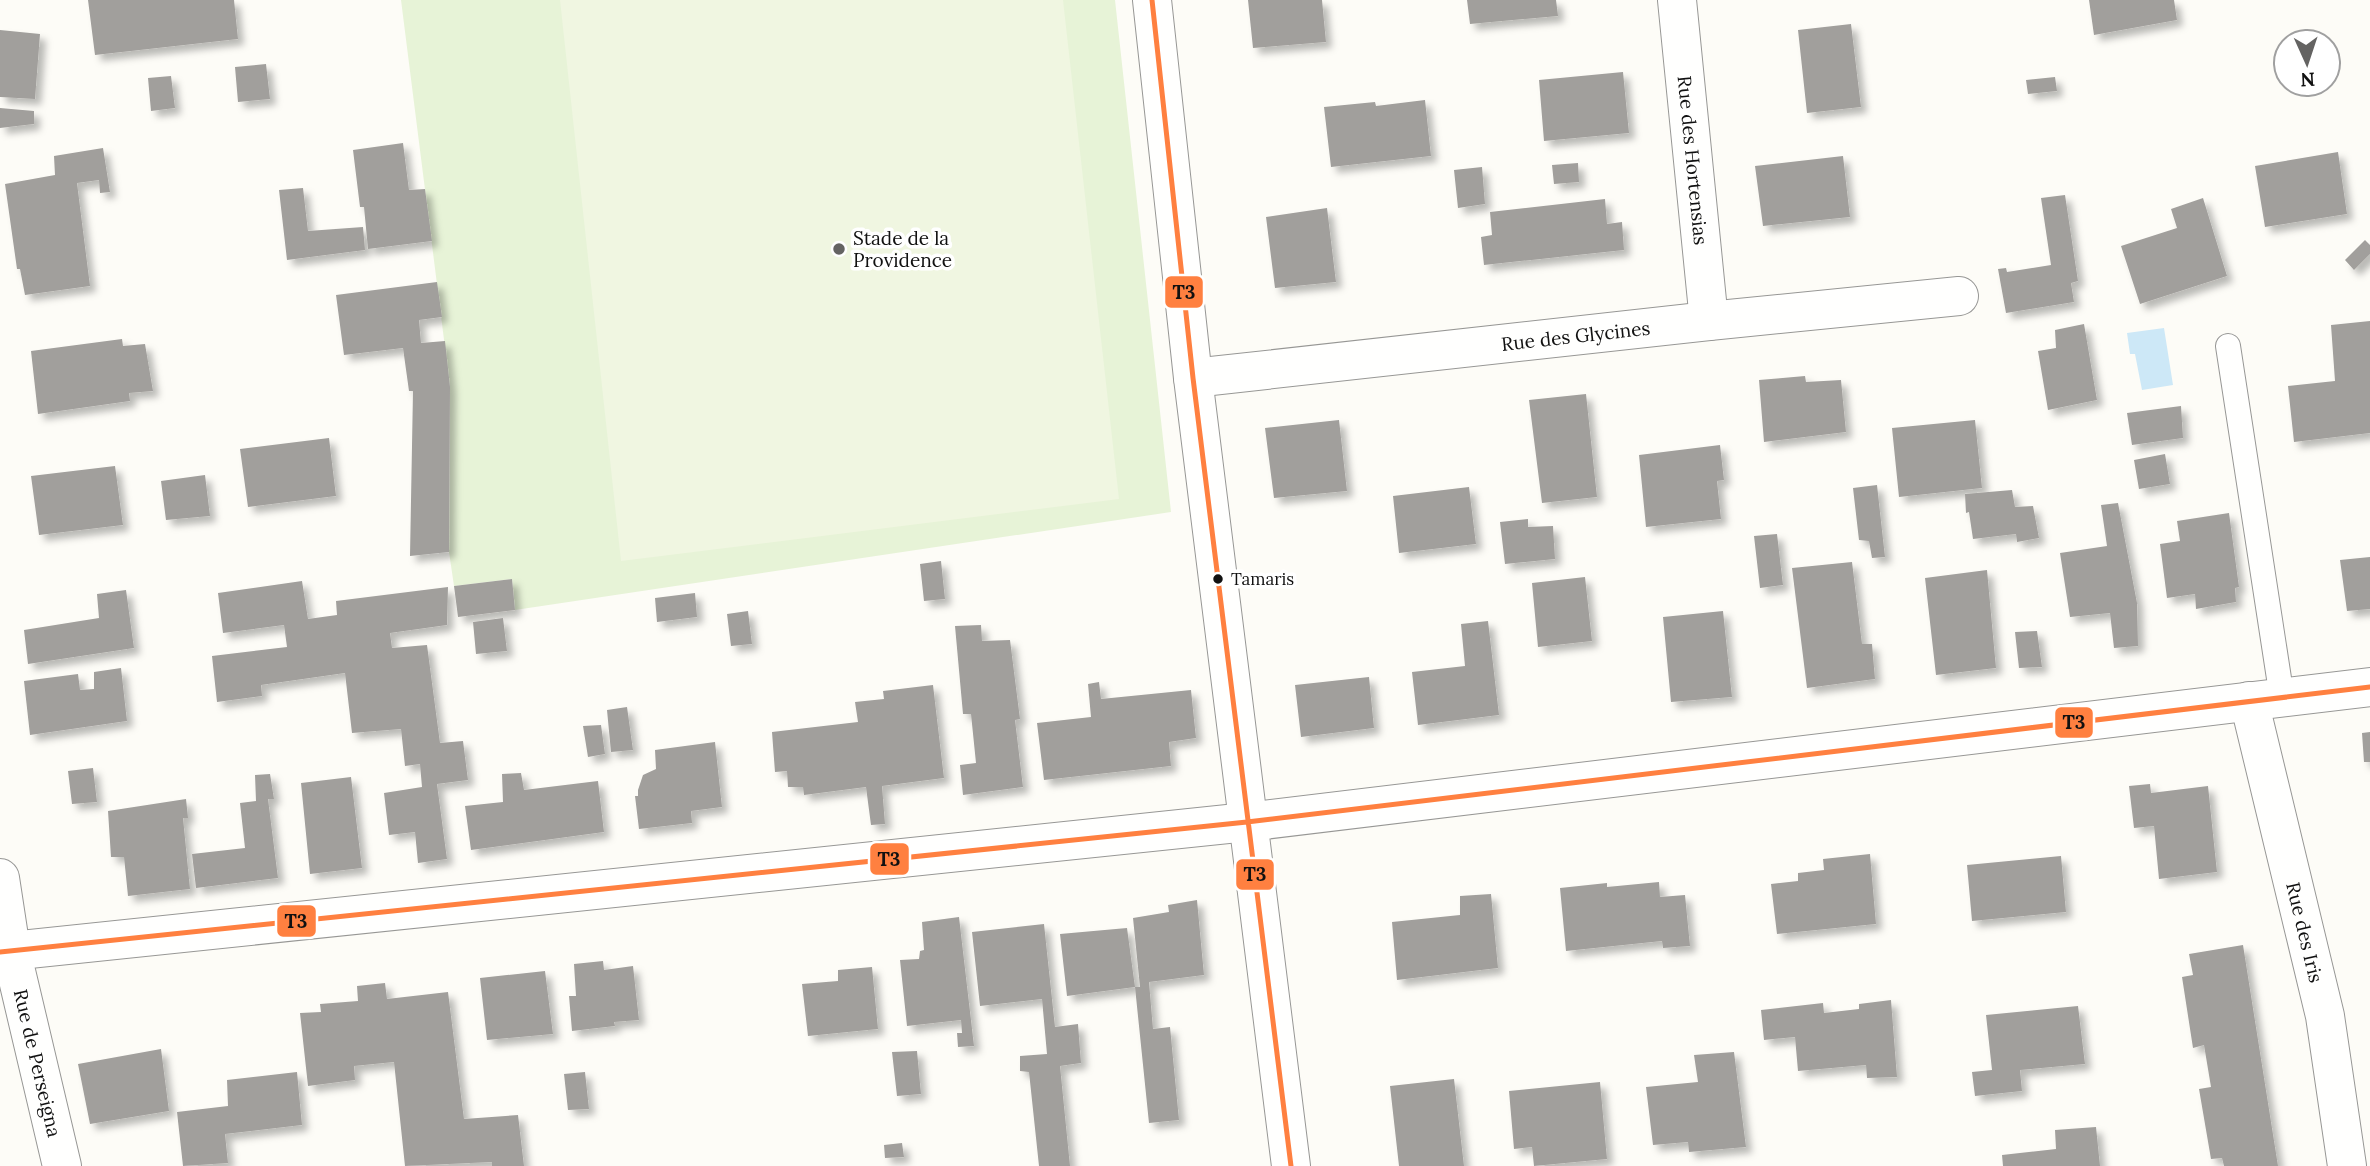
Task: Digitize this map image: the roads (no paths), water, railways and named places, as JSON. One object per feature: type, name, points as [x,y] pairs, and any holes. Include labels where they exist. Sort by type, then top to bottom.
[{"type":"street","points":[[1152,0],[1193,378],[1291,1166]]},
{"type":"street","name":"Rue des Hortensias","points":[[1677,0],[1709,321]]},
{"type":"street","name":"Rue des Glycines","points":[[1193,378],[1959,296]]},
{"type":"street","points":[[6,951],[1247,822],[2370,687]]},
{"type":"street","name":"Rue des Iris","points":[[2265,700],[2325,1016],[2347,1166]]},
{"type":"street","name":"Rue de Perseigna","points":[[0,878],[6,951],[62,1166]]},
{"type":"lane","points":[[2228,346],[2265,700]]},
{"type":"water","points":[[2164,328],[2173,385],[2142,390],[2135,354],[2130,354],[2127,333]]},
{"type":"place","name":"Stade de la Providence","points":[[839,249]]},
{"type":"place","name":"Tamaris","points":[[1218,579]]}]
